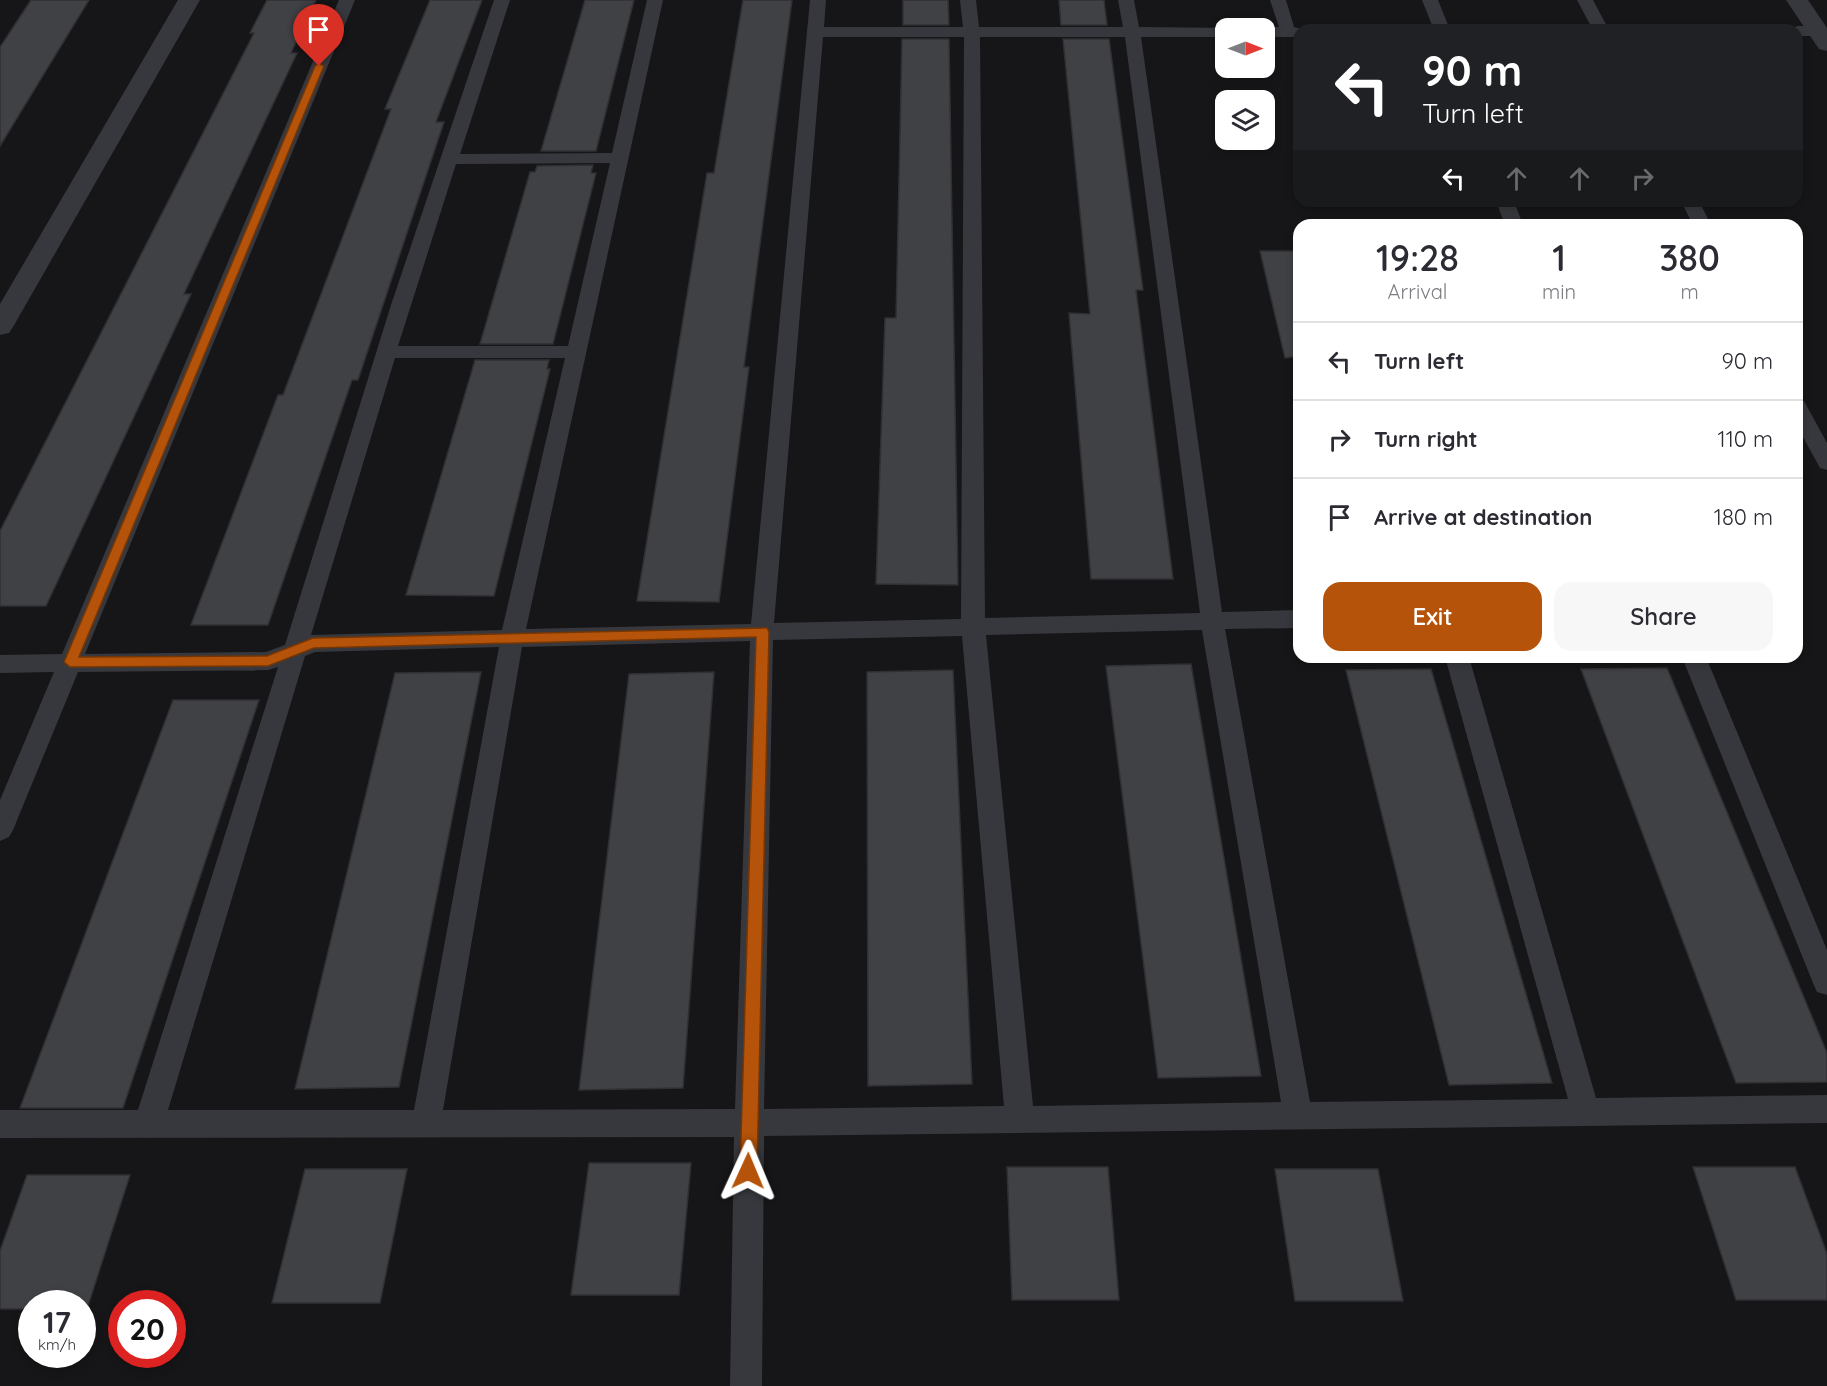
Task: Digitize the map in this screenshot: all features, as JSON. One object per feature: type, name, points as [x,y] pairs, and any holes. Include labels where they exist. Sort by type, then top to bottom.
[{"type":"street","points":[[0,327],[189,0]]},
{"type":"street","points":[[1797,0],[1814,36]]},
{"type":"lane","points":[[0,830],[347,0]]},
{"type":"lane","points":[[149,1123],[293,651],[387,352],[502,0]]},
{"type":"lane","points":[[426,1123],[512,638],[654,0]]},
{"type":"lane","points":[[746,1386],[749,1123],[762,632],[818,0]]},
{"type":"lane","points":[[968,0],[972,32],[974,626],[1020,1119]]},
{"type":"lane","points":[[1126,0],[1212,620],[1298,1116]]},
{"type":"lane","points":[[1278,0],[1293,30]]},
{"type":"lane","points":[[1430,0],[1440,24]]},
{"type":"lane","points":[[1585,0],[1598,24]]},
{"type":"lane","points":[[816,32],[1215,32]]},
{"type":"lane","points":[[1275,32],[1293,32]]},
{"type":"lane","points":[[450,159],[619,158]]},
{"type":"lane","points":[[387,352],[576,352]]},
{"type":"lane","points":[[1803,417],[1827,463]]},
{"type":"lane","points":[[0,664],[268,661],[313,643],[1293,619]]},
{"type":"lane","points":[[1459,663],[1586,1113]]},
{"type":"lane","points":[[1696,663],[1827,983]]},
{"type":"lane","points":[[0,1124],[749,1123],[1827,1109]]},
{"type":"building","points":[[31,0],[89,0],[0,146],[0,47]]},
{"type":"building","points":[[267,0],[316,0],[291,53],[297,53],[184,294],[191,294],[46,606],[0,606],[0,531],[254,33],[250,33]]},
{"type":"building","points":[[430,0],[482,0],[436,122],[444,122],[358,380],[352,380],[268,625],[191,625],[278,395],[283,395],[391,109],[385,109]]},
{"type":"building","points":[[585,0],[634,0],[596,151],[541,151]]},
{"type":"building","points":[[743,0],[792,0],[744,367],[749,367],[719,602],[637,601],[707,173],[714,173]]},
{"type":"building","points":[[903,0],[948,0],[949,25],[903,25]]},
{"type":"building","points":[[1059,0],[1104,0],[1107,25],[1061,25]]},
{"type":"building","points":[[902,39],[949,39],[958,585],[876,584],[885,318],[896,318]]},
{"type":"building","points":[[1063,39],[1109,39],[1143,290],[1136,290],[1173,579],[1091,579],[1069,313],[1090,314]]},
{"type":"building","points":[[593,165],[591,173],[596,173],[553,344],[480,344],[530,172],[535,172],[537,166]]},
{"type":"building","points":[[1260,251],[1293,251],[1293,357],[1285,358]]},
{"type":"building","points":[[475,360],[549,360],[547,369],[550,369],[494,596],[406,595]]},
{"type":"building","points":[[1191,664],[1261,1076],[1158,1078],[1106,666]]},
{"type":"building","points":[[1667,668],[1827,1053],[1827,1082],[1736,1083],[1581,669]]},
{"type":"building","points":[[1431,669],[1552,1083],[1449,1085],[1346,670]]},
{"type":"building","points":[[953,670],[972,1084],[868,1086],[867,672]]},
{"type":"building","points":[[481,672],[399,1087],[295,1089],[395,673]]},
{"type":"building","points":[[714,672],[683,1088],[579,1090],[629,674]]},
{"type":"building","points":[[173,700],[259,700],[123,1108],[20,1108]]},
{"type":"building","points":[[589,1163],[691,1163],[679,1295],[571,1295]]},
{"type":"building","points":[[1007,1167],[1108,1167],[1119,1300],[1012,1300]]},
{"type":"building","points":[[1693,1167],[1795,1167],[1827,1254],[1827,1300],[1736,1300]]},
{"type":"building","points":[[305,1169],[407,1169],[380,1303],[272,1303]]},
{"type":"building","points":[[1275,1169],[1378,1169],[1403,1301],[1295,1301]]},
{"type":"building","points":[[27,1175],[130,1175],[93,1290],[18,1290],[18,1309],[0,1309],[0,1251]]},
{"type":"route","points":[[319,66],[70,662],[268,661],[313,643],[762,632],[748,1171]]}]
